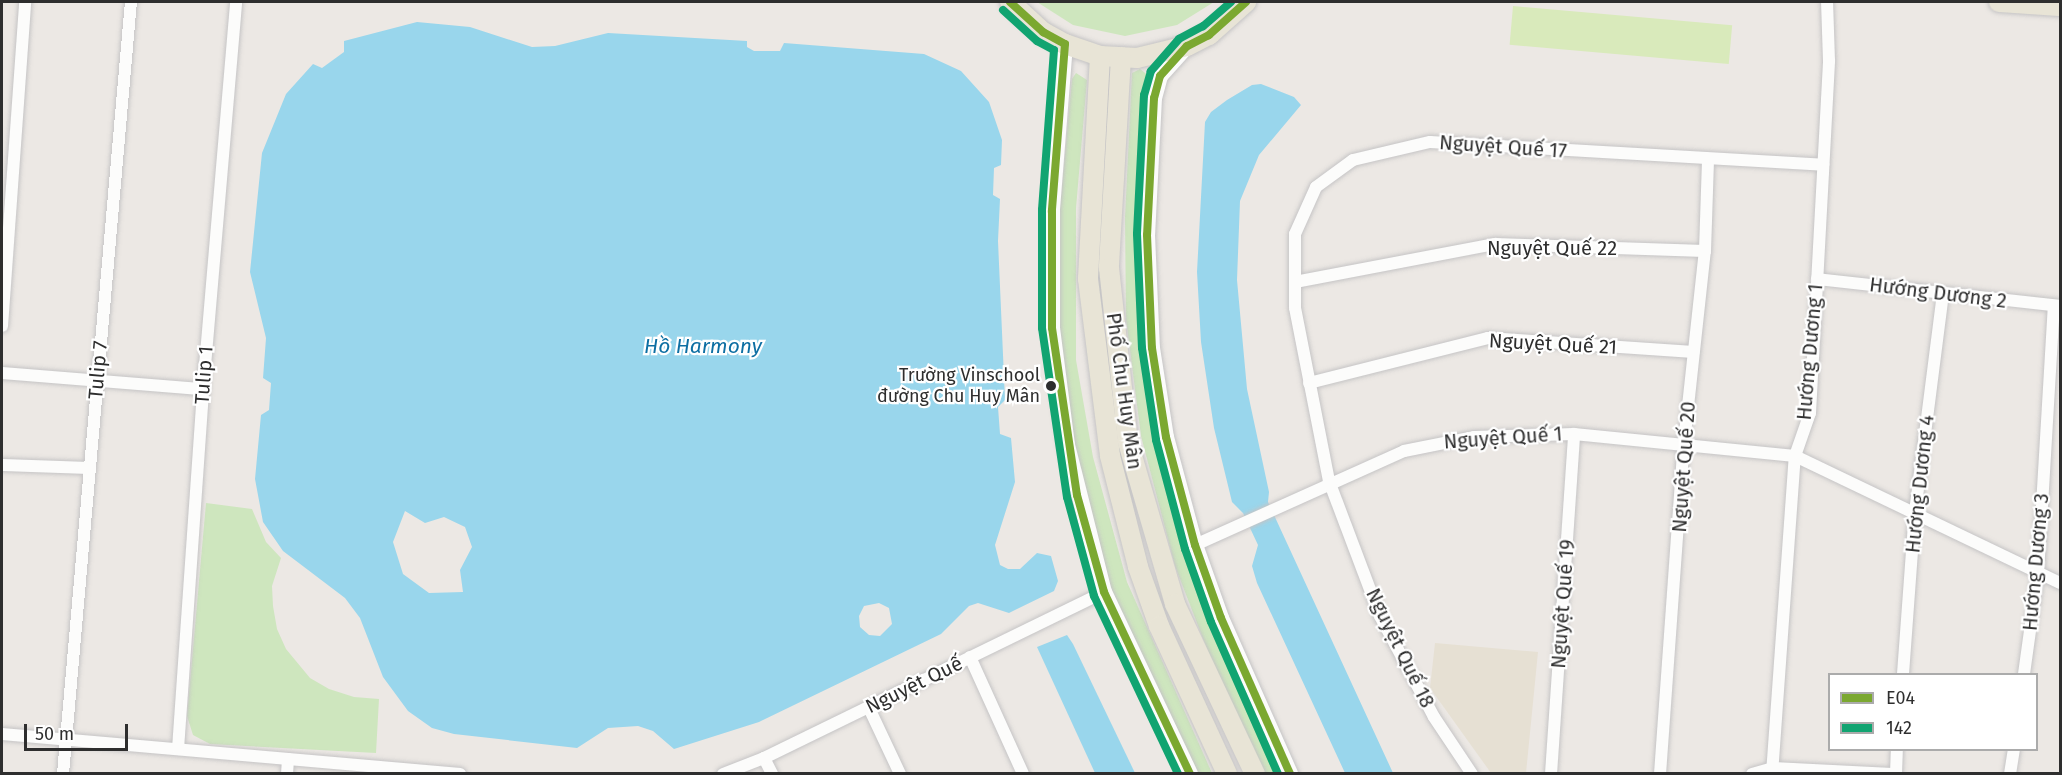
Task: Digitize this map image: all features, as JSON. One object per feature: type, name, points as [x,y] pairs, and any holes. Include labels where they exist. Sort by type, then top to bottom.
[{"type":"main road","points":[[1010,2],[1043,32],[1065,44],[1100,56],[1121,57],[1162,54],[1187,46],[1216,30],[1246,2]]},
{"type":"main road","points":[[1999,2],[2061,6]]},
{"type":"main road","points":[[1065,44],[1052,211],[1052,328],[1066,445],[1104,592],[1190,774]]},
{"type":"main road","name":"Phố Chu Huy Mân","points":[[1187,46],[1160,75],[1154,98],[1147,236],[1152,348],[1166,437],[1195,545],[1221,618],[1290,774]]},
{"type":"main road","name":"Phố Chu Huy Mân","points":[[1100,56],[1088,279],[1110,456],[1138,567],[1158,626],[1227,774]]},
{"type":"main road","name":"Phố Chu Huy Mân","points":[[1121,57],[1109,268],[1128,441],[1175,604],[1256,774]]},
{"type":"street","points":[[2,326],[25,2]]},
{"type":"street","name":"Tulip 7","points":[[63,774],[131,2]]},
{"type":"street","name":"Tulip 1","points":[[178,749],[202,389],[236,2]]},
{"type":"street","name":"Hướng Dương 1","points":[[1772,771],[1796,456],[1810,413],[1829,61],[1827,2]]},
{"type":"street","name":"Nguyệt Quế 17","points":[[1329,481],[1294,308],[1295,234],[1316,187],[1353,160],[1430,142],[1822,165]]},
{"type":"street","name":"Nguyệt Quế 20","points":[[1660,774],[1684,443],[1705,251],[1708,160]]},
{"type":"street","name":"Nguyệt Quế 22","points":[[1295,282],[1495,244],[1705,251]]},
{"type":"street","name":"Hướng Dương 2","points":[[1817,279],[2057,306]]},
{"type":"street","name":"Hướng Dương 4","points":[[1903,673],[1916,512],[1943,294]]},
{"type":"street","name":"Hướng Dương 3","points":[[2024,673],[2038,573],[2057,306]]},
{"type":"street","name":"Nguyệt Quế 21","points":[[1310,383],[1488,338],[1694,352]]},
{"type":"street","points":[[2,373],[202,389]]},
{"type":"street","name":"Nguyệt Quế 1","points":[[1195,545],[1329,481],[1404,451],[1440,441],[1574,434],[1684,443],[1796,456],[2061,583]]},
{"type":"street","name":"Nguyệt Quế 19","points":[[1551,774],[1574,434]]},
{"type":"street","points":[[2,465],[90,468]]},
{"type":"street","name":"Nguyệt Quế 18","points":[[1329,481],[1380,616],[1434,717],[1472,774]]},
{"type":"street","name":"Nguyệt Quế","points":[[723,774],[764,758],[1104,592]]},
{"type":"street","points":[[970,657],[1023,774]]},
{"type":"street","points":[[868,708],[900,774]]},
{"type":"street","points":[[2,734],[288,759],[385,770],[460,774]]},
{"type":"street","points":[[1752,774],[1772,771],[1894,774],[1898,751]]},
{"type":"street","points":[[2010,774],[2014,751]]},
{"type":"street","points":[[764,758],[772,774]]},
{"type":"street","points":[[287,774],[288,759]]},
{"type":"shaded area","points":[[1435,643],[1538,652],[1526,773],[1491,773],[1430,688]]},
{"type":"green space","points":[[1037,2],[1214,2],[1177,25],[1125,36],[1073,25]]},
{"type":"green space","points":[[1513,6],[1732,25],[1729,64],[1510,45]]},
{"type":"green space","points":[[1140,69],[1149,76],[1141,193],[1144,352],[1161,450],[1194,571],[1281,773],[1263,773],[1222,688],[1175,566],[1141,436],[1126,319],[1125,217],[1132,73]]},
{"type":"green space","points":[[1076,73],[1087,80],[1076,208],[1076,360],[1093,457],[1127,582],[1212,773],[1196,773],[1111,588],[1074,443],[1058,327],[1060,208],[1072,79]]},
{"type":"green space","points":[[206,503],[252,509],[266,542],[281,558],[272,586],[273,606],[277,629],[286,649],[310,678],[329,689],[354,697],[379,699],[376,753],[210,744],[193,735],[187,716]]},
{"type":"water","name":"Hồ Harmony","points":[[417,22],[470,27],[532,47],[555,46],[608,33],[747,41],[747,47],[754,51],[780,51],[784,43],[924,54],[961,71],[989,102],[1002,140],[1001,165],[994,168],[993,195],[1000,199],[998,241],[1005,400],[998,407],[1000,434],[1011,438],[1015,482],[995,545],[1000,565],[1008,569],[1020,569],[1037,553],[1051,556],[1058,581],[1054,591],[1009,613],[978,603],[969,606],[941,634],[759,722],[674,749],[653,731],[638,726],[608,728],[577,748],[454,734],[432,728],[408,711],[383,677],[360,618],[345,598],[283,551],[263,522],[255,479],[261,415],[269,410],[271,383],[263,378],[266,338],[250,272],[262,153],[286,94],[313,64],[322,68],[344,52],[344,41]],"holes":[[[405,511],[425,523],[444,517],[465,527],[472,547],[460,570],[463,592],[429,593],[403,574],[393,542]],[[879,603],[889,608],[892,624],[880,636],[869,635],[860,627],[859,616],[864,606]]]},
{"type":"water","points":[[1261,84],[1294,97],[1301,105],[1259,155],[1240,201],[1237,280],[1247,389],[1269,492],[1268,502],[1393,773],[1345,773],[1257,583],[1252,566],[1258,545],[1243,513],[1232,502],[1214,428],[1201,342],[1197,272],[1205,122],[1211,112],[1227,100],[1252,85]]},
{"type":"water","points":[[1067,635],[1135,773],[1095,773],[1037,647]]},
{"type":"transit line","name":"E04","points":[[1010,2],[1043,32],[1065,44],[1052,211],[1052,328],[1077,495],[1104,592],[1190,774]]},
{"type":"transit line","name":"142","points":[[1231,2],[1203,26],[1179,39],[1151,71],[1144,95],[1137,234],[1142,348],[1156,440],[1185,549],[1211,622],[1278,774]]},
{"type":"transit line","name":"E04","points":[[1246,2],[1209,35],[1187,46],[1160,76],[1154,98],[1147,235],[1152,348],[1166,437],[1195,545],[1221,618],[1290,774]]},
{"type":"transit line","name":"142","points":[[1003,10],[1037,41],[1054,50],[1042,210],[1042,328],[1067,497],[1094,596],[1178,774]]},
{"type":"place","name":"Trường Vinschool đường Chu Huy Mân","points":[[1051,386]]}]
